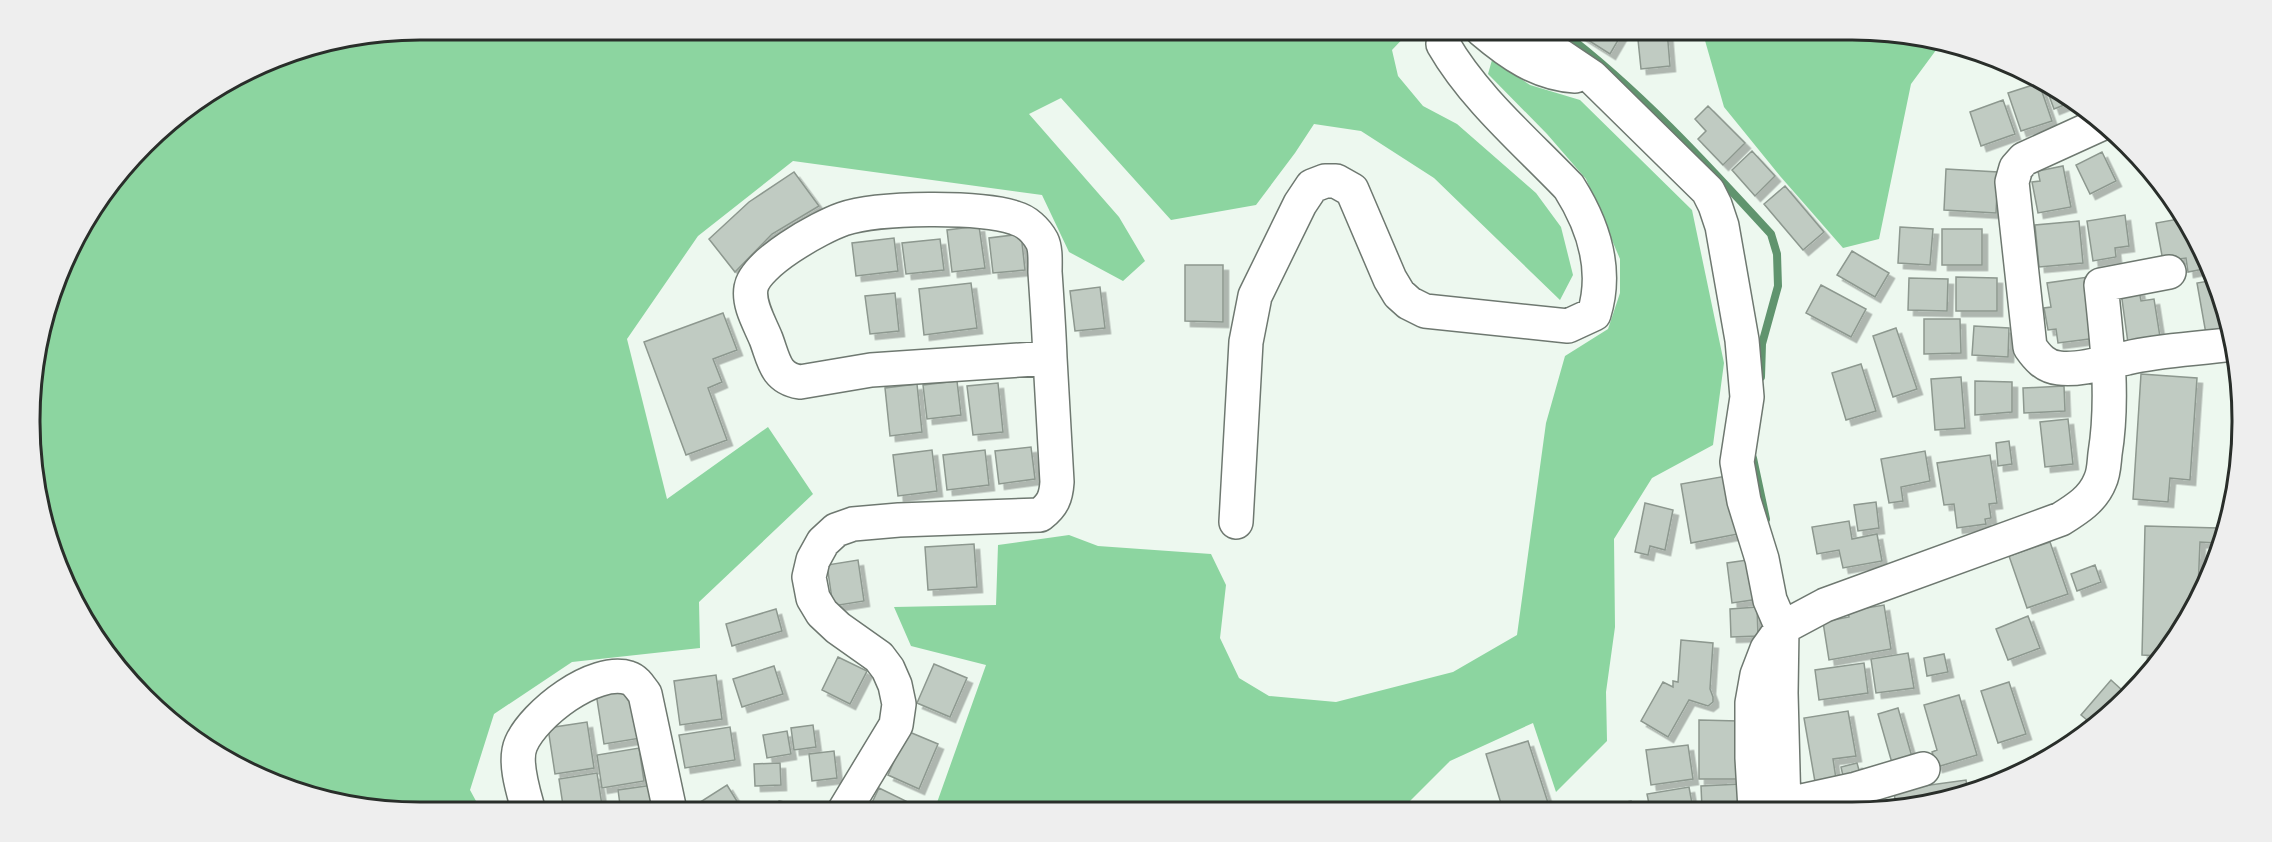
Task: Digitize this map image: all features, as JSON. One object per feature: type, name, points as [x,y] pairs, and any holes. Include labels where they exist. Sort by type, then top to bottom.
[{"type":"street","points":[[1236,522],[1246,342],[1255,296],[1300,204],[1312,186],[1325,181],[1336,181],[1352,190],[1390,279],[1399,294],[1425,311],[1568,326],[1594,314],[1599,291],[1598,257],[1591,228],[1580,203],[1569,187],[1480,94],[1450,56],[1443,44],[1444,40]]},
{"type":"street","points":[[1494,40],[1531,65],[1557,75],[1592,77]]},
{"type":"street","points":[[1537,40],[1592,77],[1708,191],[1722,226],[1742,340],[1747,397],[1737,462],[1744,501],[1762,559],[1770,600],[1782,628],[1780,693],[1771,802],[1856,789],[1923,769]]},
{"type":"street","points":[[2093,128],[2024,159],[2016,168],[2012,182],[2030,347],[2037,358],[2058,368],[2110,363],[2127,358],[2224,345]]},
{"type":"street","points":[[849,802],[896,725],[899,704],[896,686],[879,657],[838,628],[822,613],[813,598],[809,577],[813,560],[823,542],[836,530],[853,524],[1040,515],[1049,508],[1056,498],[1057,482],[1044,244],[1029,225],[1016,218],[981,210],[934,210],[865,215],[844,219],[813,234],[766,264],[756,274],[751,287],[751,302],[779,373],[791,380],[800,381],[871,370],[1050,358]]},
{"type":"street","points":[[1782,628],[1825,605],[2061,519],[2079,508],[2090,497],[2101,480],[2108,440],[2110,363],[2102,285],[2169,272]]},
{"type":"street","points":[[526,802],[520,776],[520,744],[533,726],[567,694],[583,685],[608,678],[629,678],[645,694],[668,802]]},
{"type":"green space","points":[[1402,40],[1392,50],[1398,76],[1423,106],[1457,124],[1536,193],[1561,227],[1573,275],[1560,300],[1434,178],[1361,131],[1314,124],[1256,205],[1171,220],[1061,98],[1029,114],[1119,217],[1145,261],[1123,281],[1069,252],[1042,195],[793,161],[698,236],[627,339],[667,499],[768,427],[813,494],[699,602],[700,648],[572,662],[494,714],[470,790],[477,802],[421,802],[371,798],[323,789],[275,773],[231,751],[189,723],[135,672],[119,653],[91,611],[69,567],[53,519],[48,495],[40,421],[48,347],[53,323],[69,275],[91,231],[119,189],[135,170],[189,119],[231,91],[275,69],[323,53],[396,41]]},
{"type":"green space","points":[[1705,40],[1876,41],[1936,50],[1911,84],[1879,239],[1843,248],[1724,107]]},
{"type":"green space","points":[[1492,60],[1530,85],[1580,100],[1692,210],[1724,363],[1713,445],[1652,478],[1614,539],[1615,627],[1606,692],[1607,741],[1556,792],[1533,723],[1450,761],[1409,802],[937,802],[986,665],[911,646],[894,607],[996,605],[998,545],[1069,535],[1098,546],[1211,554],[1226,585],[1220,638],[1239,678],[1269,696],[1336,702],[1453,672],[1517,635],[1546,423],[1565,356],[1608,329],[1620,293],[1620,259],[1586,179],[1547,134],[1488,74]]},
{"type":"building","points":[[1588,40],[1618,40],[1610,54]]},
{"type":"building","points":[[1638,40],[1668,40],[1670,66],[1641,69]]},
{"type":"building","points":[[2030,86],[2041,91],[2052,121],[2021,131],[2008,93]]},
{"type":"building","points":[[2049,97],[2063,106],[2054,109]]},
{"type":"building","points":[[2003,100],[2015,134],[1981,146],[1970,112]]},
{"type":"building","points":[[1708,106],[1745,143],[1723,165],[1698,139],[1706,131],[1695,119]]},
{"type":"building","points":[[1752,151],[1775,176],[1755,196],[1732,170]]},
{"type":"building","points":[[2102,152],[2116,181],[2090,194],[2076,165]]},
{"type":"building","points":[[2063,166],[2071,207],[2038,213],[2032,182],[2040,181],[2038,171]]},
{"type":"building","points":[[1946,169],[1998,172],[1996,213],[1944,210]]},
{"type":"building","points":[[794,172],[819,206],[772,234],[735,272],[709,239],[749,202]]},
{"type":"building","points":[[1785,186],[1824,232],[1803,250],[1764,204]]},
{"type":"building","points":[[2125,215],[2129,246],[2115,248],[2116,257],[2093,261],[2087,221]]},
{"type":"building","points":[[2174,220],[2200,270],[2188,272],[2186,258],[2163,261],[2156,223]]},
{"type":"building","points":[[2079,221],[2083,263],[2039,267],[2035,225]]},
{"type":"building","points":[[979,226],[985,268],[952,272],[947,230]]},
{"type":"building","points":[[1900,227],[1933,229],[1930,265],[1898,263]]},
{"type":"building","points":[[1942,229],[1982,229],[1982,265],[1942,265]]},
{"type":"building","points":[[1021,234],[1025,270],[993,273],[989,238]]},
{"type":"building","points":[[894,238],[898,271],[856,276],[852,243]]},
{"type":"building","points":[[940,239],[944,270],[906,274],[902,243]]},
{"type":"building","points":[[1852,251],[1889,273],[1875,297],[1837,275]]},
{"type":"building","points":[[1185,265],[1223,265],[1223,322],[1185,321]]},
{"type":"building","points":[[1956,277],[1997,278],[1997,311],[1956,311]]},
{"type":"building","points":[[2088,277],[2097,338],[2058,343],[2056,329],[2048,330],[2044,308],[2051,307],[2047,283]]},
{"type":"building","points":[[1909,278],[1948,279],[1947,311],[1908,310]]},
{"type":"building","points":[[2205,282],[2221,331],[2206,334],[2197,283]]},
{"type":"building","points":[[971,283],[977,328],[924,335],[919,289]]},
{"type":"building","points":[[1821,285],[1866,309],[1851,337],[1806,313]]},
{"type":"building","points":[[1100,287],[1105,328],[1075,331],[1070,291]]},
{"type":"building","points":[[2139,290],[2141,301],[2154,299],[2160,337],[2128,343],[2121,292]]},
{"type":"building","points":[[895,293],[899,331],[870,334],[865,296]]},
{"type":"building","points":[[723,313],[737,350],[713,359],[722,382],[708,388],[727,440],[686,455],[644,342]]},
{"type":"building","points":[[1924,319],[1960,319],[1961,353],[1924,354]]},
{"type":"building","points":[[1974,326],[2009,328],[2008,357],[1972,355]]},
{"type":"building","points":[[1896,328],[1917,389],[1893,397],[1873,336]]},
{"type":"building","points":[[1861,364],[1876,411],[1846,420],[1832,373]]},
{"type":"building","points":[[2141,374],[2197,378],[2190,480],[2170,478],[2168,502],[2133,499]]},
{"type":"building","points":[[1961,377],[1965,428],[1935,430],[1931,379]]},
{"type":"building","points":[[957,381],[961,415],[927,419],[923,385]]},
{"type":"building","points":[[1975,381],[2012,382],[2012,412],[1975,415]]},
{"type":"building","points":[[998,383],[1003,432],[973,435],[967,386]]},
{"type":"building","points":[[917,384],[922,432],[890,436],[885,388]]},
{"type":"building","points":[[2064,386],[2065,411],[2024,413],[2023,388]]},
{"type":"building","points":[[2068,419],[2073,464],[2045,467],[2040,422]]},
{"type":"building","points":[[2009,441],[2012,464],[1998,466],[1996,443]]},
{"type":"building","points":[[1031,447],[1035,479],[999,484],[995,451]]},
{"type":"building","points":[[932,450],[937,491],[898,496],[893,455]]},
{"type":"building","points":[[985,450],[989,485],[947,490],[943,455]]},
{"type":"building","points":[[1925,451],[1930,481],[1901,487],[1903,501],[1889,503],[1881,459]]},
{"type":"building","points":[[1990,455],[1997,503],[1989,504],[1991,518],[1985,519],[1986,524],[1957,528],[1954,504],[1944,505],[1937,463]]},
{"type":"building","points":[[1732,475],[1743,533],[1691,543],[1681,484]]},
{"type":"building","points":[[1876,502],[1879,528],[1858,531],[1854,505]]},
{"type":"building","points":[[1645,503],[1673,510],[1665,550],[1650,546],[1648,555],[1635,552]]},
{"type":"building","points":[[1849,521],[1852,539],[1877,534],[1882,561],[1843,568],[1839,550],[1817,554],[1812,527]]},
{"type":"building","points":[[2145,526],[2216,528],[2211,543],[2200,542],[2199,576],[2181,611],[2151,655],[2142,655]]},
{"type":"building","points":[[2050,542],[2068,594],[2027,608],[2009,556]]},
{"type":"building","points":[[974,544],[977,587],[928,590],[925,547]]},
{"type":"building","points":[[1754,559],[1759,599],[1732,603],[1727,563]]},
{"type":"building","points":[[858,560],[864,601],[833,606],[827,565]]},
{"type":"building","points":[[2095,565],[2101,582],[2077,591],[2071,574]]},
{"type":"building","points":[[1884,605],[1891,649],[1829,660],[1823,622],[1849,617],[1848,611]]},
{"type":"building","points":[[1757,607],[1758,636],[1731,637],[1730,609]]},
{"type":"building","points":[[776,609],[782,631],[732,646],[726,624]]},
{"type":"building","points":[[2028,616],[2040,648],[2008,660],[1996,629]]},
{"type":"building","points":[[1681,640],[1713,643],[1710,689],[1713,702],[1708,706],[1689,700],[1668,737],[1641,721],[1663,682],[1673,687],[1673,681],[1678,682]]},
{"type":"building","points":[[1908,653],[1914,688],[1876,693],[1871,659]]},
{"type":"building","points":[[1944,654],[1948,672],[1927,676],[1924,658]]},
{"type":"building","points":[[838,657],[867,671],[850,704],[822,690]]},
{"type":"building","points":[[1864,663],[1868,693],[1819,700],[1815,670]]},
{"type":"building","points":[[934,664],[967,678],[950,717],[917,703]]},
{"type":"building","points":[[774,666],[783,694],[742,707],[733,679]]},
{"type":"building","points":[[716,675],[722,719],[680,725],[674,681]]},
{"type":"building","points":[[2111,680],[2121,689],[2087,720],[2081,715]]},
{"type":"building","points":[[2009,682],[2026,734],[1998,743],[1981,691]]},
{"type":"building","points":[[634,687],[641,738],[604,744],[596,693]]},
{"type":"building","points":[[1959,695],[1977,755],[1937,767],[1932,752],[1937,750],[1924,705]]},
{"type":"building","points":[[1898,708],[1912,757],[1892,763],[1878,714]]},
{"type":"building","points":[[1848,711],[1856,756],[1833,759],[1836,779],[1815,782],[1804,718]]},
{"type":"building","points":[[1699,720],[1739,721],[1739,779],[1699,779]]},
{"type":"building","points":[[587,722],[594,768],[555,774],[548,728]]},
{"type":"building","points":[[813,725],[816,747],[794,750],[791,728]]},
{"type":"building","points":[[730,727],[735,760],[685,768],[679,735]]},
{"type":"building","points":[[787,731],[791,754],[767,758],[763,735]]},
{"type":"building","points":[[907,731],[938,744],[919,789],[888,775]]},
{"type":"building","points":[[1528,741],[1548,802],[1501,802],[1486,754]]},
{"type":"building","points":[[1688,745],[1693,779],[1651,785],[1646,750]]},
{"type":"building","points":[[639,748],[644,781],[602,788],[597,755]]},
{"type":"building","points":[[834,751],[837,778],[812,781],[809,754]]},
{"type":"building","points":[[780,763],[781,785],[755,786],[754,764]]},
{"type":"building","points":[[1857,763],[1862,781],[1845,785],[1841,767]]},
{"type":"building","points":[[597,773],[601,802],[562,802],[559,779]]},
{"type":"building","points":[[1966,780],[1966,783],[1949,789],[1895,799],[1894,790]]},
{"type":"building","points":[[1741,784],[1742,802],[1702,802],[1701,786]]},
{"type":"building","points":[[653,785],[656,802],[620,802],[618,790]]},
{"type":"building","points":[[727,785],[737,802],[700,802]]},
{"type":"building","points":[[1689,787],[1692,802],[1649,802],[1647,794]]},
{"type":"building","points":[[879,788],[908,802],[872,802]]},
{"type":"waterway","points":[[1573,40],[1644,101],[1771,234],[1777,254],[1778,286],[1762,344],[1761,377]]},
{"type":"waterway","points":[[1753,458],[1766,519]]}]
